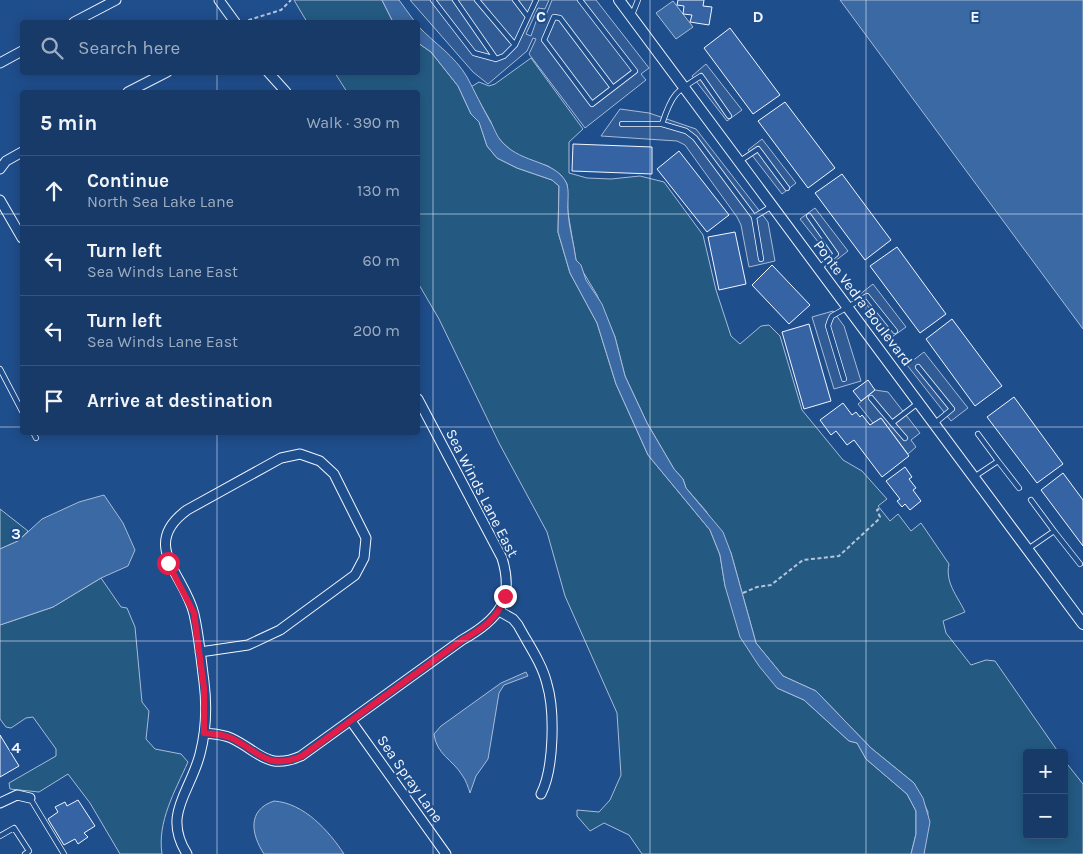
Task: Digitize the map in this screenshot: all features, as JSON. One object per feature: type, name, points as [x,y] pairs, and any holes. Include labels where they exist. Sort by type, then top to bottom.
[{"type":"street","points":[[78,20],[116,0]]},
{"type":"street","points":[[219,0],[234,20]]},
{"type":"street","name":"Ponte Vedra Boulevard","points":[[619,0],[1083,623]]},
{"type":"street","points":[[0,63],[20,52]]},
{"type":"street","points":[[132,90],[161,75]]},
{"type":"street","points":[[271,75],[284,90]]},
{"type":"street","points":[[0,169],[12,157],[20,153]]},
{"type":"street","points":[[0,200],[20,235]]},
{"type":"street","name":"Sea Winds Lane East","points":[[204,733],[232,739],[261,758],[281,762],[302,756],[462,640],[488,624],[499,610],[506,590],[507,577],[502,558],[420,404]]},
{"type":"street","points":[[186,854],[179,840],[175,822],[177,810],[194,773],[204,733],[204,688],[194,613],[168,563],[166,553],[167,536],[172,524],[187,510],[281,458],[300,454],[320,461],[334,474],[363,529],[366,548],[361,567],[349,580],[280,630],[248,645],[200,652]]},
{"type":"street","points":[[499,610],[513,619],[518,625],[547,683],[551,706],[549,764],[546,784],[541,794]]},
{"type":"street","name":"Sea Spray Lane","points":[[351,721],[446,854]]},
{"type":"street","points":[[0,803],[16,795],[30,798]]},
{"type":"lane","points":[[433,0],[474,53],[496,59],[504,56],[515,45],[536,0]]},
{"type":"lane","points":[[455,0],[496,59]]},
{"type":"lane","points":[[477,0],[515,45]]},
{"type":"lane","points":[[515,0],[528,17]]},
{"type":"lane","points":[[580,0],[635,71],[613,88],[592,104],[544,40],[554,17],[560,18],[613,88]]},
{"type":"lane","points":[[631,16],[638,0]]},
{"type":"lane","points":[[662,124],[670,100],[684,87],[701,76],[729,116]]},
{"type":"lane","points":[[622,124],[662,124],[686,131],[695,138],[754,217],[761,258]]},
{"type":"lane","points":[[739,162],[758,149],[787,188]]},
{"type":"lane","points":[[754,217],[772,206]]},
{"type":"lane","points":[[809,216],[836,254],[818,268]]},
{"type":"lane","points":[[844,379],[828,326],[832,316],[867,296],[896,331]]},
{"type":"lane","points":[[918,366],[952,410],[934,424]]},
{"type":"lane","points":[[0,369],[20,407]]},
{"type":"lane","points":[[871,398],[905,438]]},
{"type":"lane","points":[[892,423],[918,403]]},
{"type":"lane","points":[[978,434],[1019,488]]},
{"type":"lane","points":[[974,477],[998,460]]},
{"type":"lane","points":[[1031,500],[1080,564]]},
{"type":"lane","points":[[1028,549],[1054,531]]},
{"type":"lane","points":[[30,798],[64,854]]},
{"type":"lane","points":[[0,836],[14,828],[29,851],[25,854]]},
{"type":"path","points":[[248,20],[281,10],[292,0]]},
{"type":"path","points":[[743,593],[757,587],[771,585],[803,560],[838,556],[845,552],[878,520],[880,517],[877,510],[880,508]]},
{"type":"shaded area","points":[[294,0],[382,0],[392,20],[306,20]]},
{"type":"shaded area","points":[[382,0],[399,0],[414,20],[392,20]]},
{"type":"shaded area","points":[[410,0],[549,0],[545,9],[538,8],[526,34],[531,36],[538,16],[546,15],[552,0],[596,0],[649,68],[641,74],[646,80],[585,128],[529,54],[536,39],[533,38],[527,51],[488,84],[473,72]]},
{"type":"shaded area","points":[[840,0],[1083,0],[1083,329]]},
{"type":"shaded area","points":[[673,1],[693,27],[676,39],[656,13]]},
{"type":"shaded area","points":[[420,28],[462,69],[503,143],[520,155],[554,170],[566,182],[569,218],[576,260],[581,265],[586,280],[602,304],[615,337],[625,376],[647,423],[674,469],[683,479],[686,488],[723,532],[731,553],[756,643],[783,676],[816,691],[871,748],[914,783],[923,798],[930,822],[924,854],[911,854],[916,834],[916,811],[907,794],[866,759],[857,743],[849,741],[804,700],[777,688],[759,666],[740,637],[725,586],[720,555],[710,530],[648,455],[616,384],[597,323],[570,273],[558,232],[559,186],[552,180],[517,168],[497,158],[487,146],[479,122],[471,114],[458,86],[431,52],[420,44]]},
{"type":"shaded area","points":[[420,44],[431,52],[458,86],[471,114],[479,121],[487,146],[497,158],[517,168],[552,180],[559,186],[558,232],[570,273],[597,323],[616,384],[648,455],[710,530],[720,555],[725,586],[777,688],[804,700],[849,741],[857,743],[866,759],[907,794],[916,811],[916,834],[911,854],[642,854],[629,835],[604,823],[590,831],[577,816],[577,810],[599,812],[610,800],[621,775],[617,713],[565,596],[547,532],[499,443],[439,319],[420,286],[420,90],[346,90],[336,75],[420,75]]},
{"type":"shaded area","points":[[531,58],[583,129],[569,142],[569,173],[587,178],[611,179],[640,176],[664,182],[703,235],[716,290],[731,336],[740,344],[761,326],[769,325],[780,336],[802,410],[843,460],[862,471],[887,499],[878,506],[890,521],[898,514],[911,531],[921,523],[949,564],[948,571],[952,589],[965,612],[943,621],[946,633],[971,665],[986,660],[995,661],[1056,749],[1023,749],[1023,839],[1068,839],[1068,765],[1083,784],[1083,854],[924,854],[928,812],[914,783],[871,748],[816,691],[783,676],[756,643],[731,553],[706,511],[686,488],[683,479],[674,469],[647,423],[625,376],[615,337],[597,295],[576,260],[568,213],[567,184],[561,175],[548,166],[516,155],[503,143],[494,133],[491,122],[471,87],[479,82],[489,86],[495,84]]},
{"type":"shaded area","points":[[706,64],[742,110],[727,121],[692,76]]},
{"type":"shaded area","points":[[620,109],[649,113],[696,129],[768,222],[775,261],[749,267],[741,225],[737,217],[685,145],[677,141],[601,136]]},
{"type":"shaded area","points":[[762,139],[796,183],[782,194],[748,150]]},
{"type":"shaded area","points":[[815,208],[848,251],[834,262],[800,219]]},
{"type":"shaded area","points":[[873,284],[906,327],[892,337],[859,295]]},
{"type":"shaded area","points":[[833,311],[844,326],[861,381],[834,389],[812,317]]},
{"type":"shaded area","points":[[924,352],[968,408],[951,421],[907,365]]},
{"type":"shaded area","points":[[875,390],[888,392],[920,433],[911,440],[916,447],[908,454],[881,418],[873,423],[858,404]]},
{"type":"shaded area","points":[[104,495],[123,523],[135,550],[128,566],[101,578],[53,607],[0,625],[0,549],[18,541],[42,519],[79,502]]},
{"type":"shaded area","points":[[0,509],[28,531],[18,541],[0,549]]},
{"type":"shaded area","points":[[101,578],[121,607],[127,608],[135,627],[142,702],[149,711],[146,739],[155,749],[181,754],[188,762],[168,807],[162,830],[162,854],[120,854],[90,803],[68,774],[39,792],[10,789],[9,783],[56,756],[56,749],[33,717],[26,718],[11,728],[6,727],[0,719],[0,625],[53,607]]},
{"type":"shaded area","points":[[526,672],[528,676],[504,685],[499,693],[488,759],[476,776],[470,793],[463,777],[441,752],[435,741],[434,734],[441,726],[501,683]]},
{"type":"shaded area","points":[[274,801],[295,807],[315,820],[331,836],[344,854],[264,854],[256,839],[254,823],[259,810]]},
{"type":"building","points":[[678,0],[704,0],[703,6],[712,7],[709,25],[690,22],[692,15],[683,14],[684,6],[677,5]]},
{"type":"building","points":[[730,28],[780,95],[753,114],[704,48]]},
{"type":"building","points":[[785,102],[835,168],[808,188],[758,121]]},
{"type":"building","points":[[573,144],[652,147],[652,174],[572,171]]},
{"type":"building","points":[[679,151],[729,215],[707,232],[657,169]]},
{"type":"building","points":[[842,174],[891,240],[865,260],[815,193]]},
{"type":"building","points":[[735,232],[746,284],[719,290],[708,237]]},
{"type":"building","points":[[897,247],[946,314],[920,333],[870,266]]},
{"type":"building","points":[[772,265],[810,305],[789,324],[752,285]]},
{"type":"building","points":[[952,319],[1002,386],[975,406],[926,339]]},
{"type":"building","points":[[809,324],[831,401],[804,409],[782,332]]},
{"type":"building","points":[[868,380],[875,390],[861,401],[853,391]]},
{"type":"building","points":[[1014,397],[1063,464],[1037,483],[987,417]]},
{"type":"building","points":[[843,403],[852,415],[856,412],[860,417],[862,415],[870,425],[881,418],[909,456],[882,477],[854,440],[847,445],[836,431],[831,435],[820,420]]},
{"type":"building","points":[[905,467],[912,477],[909,479],[916,488],[913,490],[921,501],[910,510],[905,504],[902,507],[897,501],[900,499],[886,481]]},
{"type":"building","points":[[1063,473],[1083,500],[1083,546],[1041,490]]},
{"type":"building","points":[[0,735],[19,766],[0,777]]},
{"type":"building","points":[[78,800],[95,826],[84,833],[88,837],[78,844],[75,839],[64,845],[48,819],[58,812],[55,807],[65,802],[67,806]]},
{"type":"route","points":[[168,563],[194,613],[206,710],[204,733],[223,735],[261,758],[281,762],[291,761],[302,756],[462,640],[479,631],[495,617],[505,596]]}]
